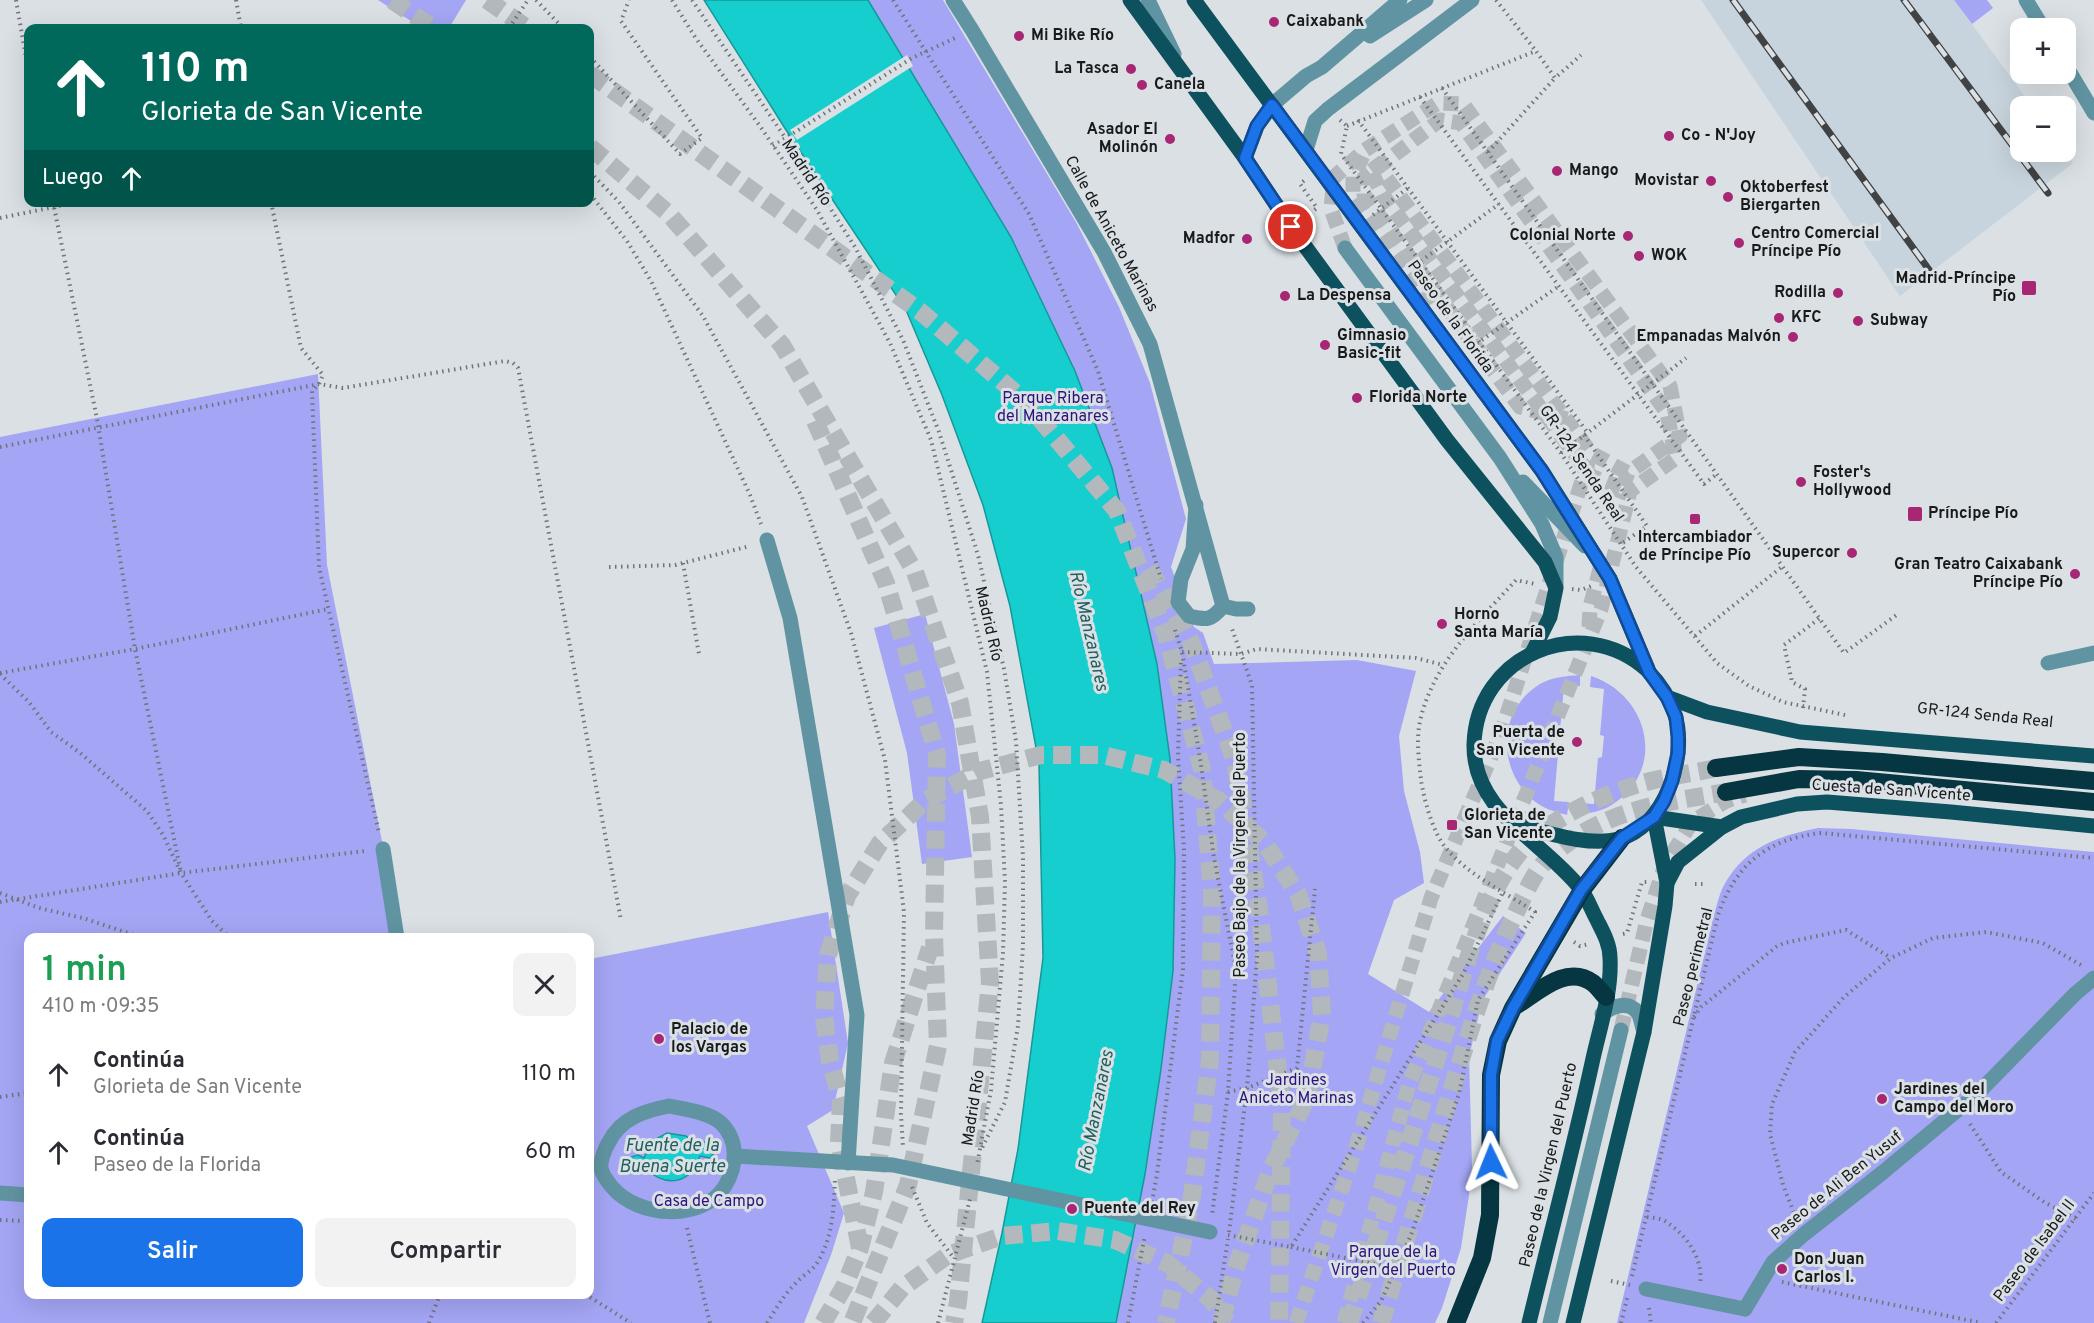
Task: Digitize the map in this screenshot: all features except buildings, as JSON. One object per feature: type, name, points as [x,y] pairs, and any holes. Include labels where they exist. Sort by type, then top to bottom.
[{"type":"highway","points":[[1716,768],[1799,757],[2094,781]]},
{"type":"highway","points":[[1726,792],[1799,779],[1856,780],[2094,802]]},
{"type":"highway","points":[[1456,1323],[1482,1258],[1488,1226],[1491,1173],[1491,1075],[1497,1041],[1513,1008],[1581,890],[1622,838]]},
{"type":"highway","points":[[1513,1008],[1556,980],[1570,976],[1594,984],[1604,1006]]},
{"type":"main road","points":[[1130,0],[1245,158],[1291,227],[1447,440],[1545,562],[1556,588],[1550,617],[1532,653]]},
{"type":"main road","name":"Paseo de la Florida","points":[[1194,0],[1542,471],[1610,579],[1649,672]]},
{"type":"main road","points":[[1581,642],[1606,646],[1629,657],[1649,672],[1667,697],[1676,717],[1678,737],[1678,753],[1672,781],[1654,817],[1622,838],[1590,840],[1514,824],[1492,803],[1477,766],[1474,746],[1478,718],[1495,684],[1508,669],[1532,653],[1556,645],[1581,642]]},
{"type":"main road","points":[[1667,697],[1707,712],[1800,732],[2094,756]]},
{"type":"main road","name":"Cuesta de San Vicente","points":[[1660,883],[1678,861],[1722,827],[1741,817],[1797,804],[1827,802],[2094,826]]},
{"type":"main road","points":[[1654,817],[1722,827]]},
{"type":"main road","points":[[1573,1323],[1644,1032],[1660,883],[1654,817]]},
{"type":"main road","name":"Paseo de la Virgen del Puerto","points":[[1514,824],[1581,890],[1607,939],[1611,956],[1604,1006],[1530,1323]]},
{"type":"street","name":"Calle de Aniceto Marinas","points":[[952,0],[1104,252],[1150,344],[1196,505],[1223,606],[1215,616],[1206,620],[1189,616],[1178,602],[1181,579],[1193,549],[1196,505]]},
{"type":"street","points":[[1148,0],[1186,77]]},
{"type":"street","points":[[1322,67],[1400,0]]},
{"type":"street","points":[[1245,158],[1257,126],[1272,105],[1306,76],[1426,0]]},
{"type":"street","points":[[1305,150],[1315,121],[1328,109],[1472,0]]},
{"type":"street","points":[[2026,0],[2037,18]]},
{"type":"street","points":[[2076,83],[2094,113]]},
{"type":"street","points":[[1345,248],[1500,458],[1542,524],[1556,556],[1556,588]]},
{"type":"street","points":[[1500,458],[1594,555]]},
{"type":"street","points":[[767,540],[790,618],[857,1015],[842,1163]]},
{"type":"street","points":[[1223,606],[1248,609]]},
{"type":"street","points":[[2048,663],[2094,653]]},
{"type":"street","points":[[383,849],[396,933]]},
{"type":"street","name":"Paseo de Ali Ben Yusuf","points":[[1747,1316],[1762,1278],[1773,1262],[1978,1093],[2075,994],[2094,978]]},
{"type":"street","points":[[1604,1006],[1621,1005],[1631,1008],[1638,1013],[1644,1032]]},
{"type":"street","points":[[1550,1323],[1621,1030]]},
{"type":"street","points":[[669,1106],[697,1111],[720,1122],[732,1140],[735,1156],[731,1176],[722,1191],[709,1203],[662,1212],[637,1204],[617,1193],[595,1168],[614,1132],[627,1120],[644,1111],[669,1106]]},
{"type":"street","points":[[735,1156],[892,1166],[1210,1232]]},
{"type":"street","points":[[0,1193],[24,1195]]},
{"type":"street","points":[[1646,1289],[1747,1316]]},
{"type":"path","points":[[16,0],[24,46]]},
{"type":"path","points":[[236,0],[240,24]]},
{"type":"path","points":[[512,24],[528,0]]},
{"type":"path","points":[[536,0],[559,24]]},
{"type":"path","points":[[594,61],[680,153],[702,138],[621,21],[630,0]]},
{"type":"path","name":"Madrid Río","points":[[672,0],[695,37],[817,210],[890,343],[931,440],[987,672],[1005,882],[1003,953],[991,1090],[974,1183],[938,1323]]},
{"type":"path","points":[[692,0],[855,247],[903,340],[939,432],[978,555],[1004,669],[1016,741],[1023,857],[1023,945],[1018,1026],[1005,1102],[980,1152]]},
{"type":"path","points":[[893,0],[1029,214],[1098,371],[1162,584]]},
{"type":"path","points":[[1496,0],[1555,78]]},
{"type":"path","points":[[774,146],[912,58],[972,30]]},
{"type":"path","points":[[1328,109],[1347,126],[1536,51]]},
{"type":"path","points":[[1488,152],[1555,78],[1581,55]]},
{"type":"path","points":[[1442,88],[1844,652],[1898,614]]},
{"type":"path","points":[[1420,97],[1704,484],[1717,474]]},
{"type":"path","points":[[1358,120],[1507,323],[1586,434],[1647,526],[1621,543]]},
{"type":"path","name":"GR-124 Senda Real","points":[[1347,126],[1341,154],[1561,453],[1636,567],[1717,663],[1749,686],[1783,702],[1803,708],[1856,716]]},
{"type":"path","points":[[1361,224],[1408,188]]},
{"type":"path","points":[[594,199],[627,241],[651,281],[750,495],[767,540],[683,563],[609,567]]},
{"type":"path","points":[[1421,261],[1499,204]]},
{"type":"path","points":[[0,218],[45,207]]},
{"type":"path","points":[[53,207],[98,428],[135,649],[181,873]]},
{"type":"path","points":[[0,902],[181,873],[383,849],[320,567],[312,391],[319,384],[323,375],[301,348],[272,207]]},
{"type":"path","points":[[1457,358],[1559,286]]},
{"type":"path","points":[[1561,453],[1686,358]]},
{"type":"path","points":[[0,447],[319,384],[344,388],[505,361],[513,363],[518,368],[621,920]]},
{"type":"path","points":[[683,563],[699,654]]},
{"type":"path","points":[[1695,636],[1783,566]]},
{"type":"path","name":"Paseo Bajo de la Virgen del Puerto","points":[[1215,1323],[1229,1235],[1247,1088],[1257,945],[1252,685],[1223,606]]},
{"type":"path","points":[[0,673],[135,649],[328,609]]},
{"type":"path","points":[[1803,708],[1805,689],[1792,682],[1784,645],[1820,618]]},
{"type":"path","points":[[1175,629],[1182,652],[1214,858],[1236,969],[1228,1092],[1210,1232],[1410,1271]]},
{"type":"path","points":[[1182,652],[1241,654],[1257,649],[1416,658],[1443,665]]},
{"type":"path","points":[[1128,1323],[1143,1217],[1157,1174],[1183,969],[1184,850],[1178,756],[1182,652]]},
{"type":"path","points":[[0,673],[29,702],[51,732],[79,752],[147,811],[163,835],[181,873],[212,921],[225,933]]},
{"type":"path","name":"Paseo perimetral","points":[[1621,1323],[1718,915],[1725,894],[1748,862],[1763,850],[1784,841],[1801,835],[1821,833],[2094,858]]},
{"type":"path","points":[[1618,936],[1627,933],[1642,882],[1660,883]]},
{"type":"path","points":[[1695,884],[1707,884]]},
{"type":"path","points":[[1228,1092],[1247,1088],[1297,1068],[1315,889]]},
{"type":"path","points":[[1291,1247],[1463,974],[1503,892],[1540,916]]},
{"type":"path","points":[[0,893],[39,908],[83,918],[128,933]]},
{"type":"path","points":[[1363,1323],[1381,1301],[1411,1235],[1459,1094],[1478,1000],[1535,912]]},
{"type":"path","points":[[1693,1020],[1701,1007],[1784,943],[1846,930],[1891,958]]},
{"type":"path","points":[[1803,1235],[1783,1185],[1770,1134],[1772,1104],[1795,1052],[1844,997],[1891,958],[1933,938],[1986,932],[2043,943],[2084,966]]},
{"type":"path","points":[[1574,942],[1580,946],[1593,942]]},
{"type":"path","points":[[0,1097],[24,1094]]},
{"type":"path","points":[[1960,1108],[2001,1172],[2044,1202],[2076,1219]]},
{"type":"path","points":[[766,1323],[785,1295],[811,1270],[824,1251],[834,1212],[842,1163]]},
{"type":"path","name":"Paseo de Isabel II","points":[[1996,1323],[2094,1193]]},
{"type":"path","points":[[682,1210],[710,1323]]},
{"type":"path","points":[[1647,1218],[1664,1220],[1686,1241],[1700,1263],[1700,1284]]},
{"type":"path","points":[[0,1220],[24,1221]]},
{"type":"path","points":[[1762,1278],[1982,1323]]},
{"type":"path","points":[[1611,1281],[1630,1285]]},
{"type":"path","points":[[429,1323],[438,1299]]},
{"type":"path","points":[[593,1299],[631,1323]]},
{"type":"shaded area","points":[[1701,0],[1954,0],[2010,76],[2010,84],[2016,84],[2025,96],[2010,96],[2010,162],[2073,163],[1900,296]]},
{"type":"green space","points":[[378,0],[466,0],[451,24],[416,24]]},
{"type":"green space","points":[[707,0],[943,0],[1077,224],[1119,307],[1150,383],[1186,519],[1171,567],[1194,627],[1203,633],[1214,664],[1357,660],[1416,671],[1399,736],[1404,791],[1420,852],[1424,883],[1394,900],[1368,974],[1429,1012],[1503,916],[1526,933],[1482,1001],[1469,1057],[1472,1167],[1469,1195],[1461,1248],[1435,1323],[1116,1323],[1145,1173],[1173,971],[1175,859],[1170,759],[1021,667],[1010,606],[983,505],[942,395],[906,310]]},
{"type":"green space","points":[[1954,0],[1987,0],[1993,8],[1972,24]]},
{"type":"green space","name":"Casa de Campo","points":[[318,374],[327,565],[400,933],[24,933],[24,1299],[594,1299],[594,958],[828,912],[848,1043],[833,1110],[807,1126],[844,1213],[831,1255],[804,1323],[0,1323],[0,437]]},
{"type":"green space","points":[[925,614],[954,724],[972,857],[922,864],[907,753],[874,628]]},
{"type":"green space","points":[[1580,675],[1580,686],[1564,685],[1560,731],[1555,731],[1553,753],[1558,754],[1554,801],[1569,802],[1567,815],[1540,805],[1521,787],[1508,757],[1507,740],[1509,724],[1526,695],[1549,680]]},
{"type":"green space","points":[[1591,676],[1611,686],[1626,699],[1638,716],[1644,734],[1645,753],[1640,772],[1630,789],[1609,806],[1578,815],[1579,803],[1594,804],[1598,758],[1602,757],[1604,736],[1600,735],[1604,689],[1590,687]]},
{"type":"green space","name":"Jardines del Campo del Moro","points":[[1818,828],[1851,829],[2094,852],[2094,1323],[1617,1323],[1714,914],[1722,890],[1731,874],[1751,853],[1775,840]]},
{"type":"water","name":"Río Manzanares","points":[[704,0],[868,0],[1011,237],[1075,371],[1112,468],[1157,664],[1170,759],[1175,859],[1173,971],[1161,1069],[1145,1174],[1116,1323],[982,1323],[1018,1149],[1043,958],[1039,764],[1010,606],[983,505],[942,395],[906,310],[786,130]]},
{"type":"water","name":"Fuente de la Buena Suerte","points":[[667,1133],[686,1136],[698,1146],[703,1142],[710,1142],[714,1147],[714,1153],[710,1158],[700,1156],[690,1173],[677,1180],[661,1179],[645,1168],[640,1172],[631,1170],[629,1164],[631,1157],[638,1155],[644,1158],[652,1141]]},
{"type":"pier","points":[[907,55],[913,66],[797,140],[790,130]]},
{"type":"tunnel","points":[[392,0],[427,24]]},
{"type":"tunnel","points":[[487,0],[521,24]]},
{"type":"tunnel","points":[[594,77],[921,312],[1026,402],[1117,511],[1166,635],[1202,769],[1212,892],[1210,1059],[1191,1203],[1166,1323]]},
{"type":"tunnel","points":[[1345,248],[1331,209],[1334,177],[1365,150],[1438,103],[1463,104],[1670,386],[1680,436],[1628,473],[1618,498]]},
{"type":"tunnel","points":[[1344,1323],[1409,1084],[1601,609],[1630,491],[1676,458],[1667,413],[1461,123],[1440,120],[1364,178],[1364,195],[1520,407],[1567,419]]},
{"type":"tunnel","points":[[594,150],[669,214],[782,345],[915,572],[960,703],[980,817],[990,982],[954,1323]]},
{"type":"tunnel","points":[[1363,156],[1353,176],[1353,196],[1434,307]]},
{"type":"tunnel","points":[[1373,160],[1591,453],[1628,473]]},
{"type":"tunnel","points":[[1372,173],[1382,194],[1591,476],[1630,491]]},
{"type":"tunnel","points":[[815,421],[886,583],[937,754],[934,935],[938,1046],[908,1185],[852,1323]]},
{"type":"tunnel","points":[[1296,1323],[1354,1154],[1431,898],[1501,733],[1591,453]]},
{"type":"tunnel","points":[[1589,627],[1590,607],[1603,557]]},
{"type":"tunnel","points":[[1149,568],[1191,642],[1235,761],[1259,909],[1282,1105],[1279,1323]]},
{"type":"tunnel","points":[[860,1248],[839,1143],[841,1100],[830,1061],[824,1017],[828,955],[847,896],[880,843],[926,800],[980,771],[1041,755],[1103,755],[1164,770],[1218,800],[1264,842],[1298,894],[1318,953],[1322,1015],[1307,1098],[1271,1169],[1235,1270],[1221,1323]]},
{"type":"tunnel","points":[[1349,1323],[1473,944],[1482,919],[1505,873],[1530,841],[1557,821],[1589,803],[1646,782],[1716,768]]},
{"type":"tunnel","points":[[1381,1323],[1475,1015],[1501,946],[1535,875],[1544,863],[1564,846],[1606,821],[1652,806],[1726,792]]},
{"type":"tunnel","points":[[1621,1030],[1647,920],[1665,865],[1692,822],[1726,801],[1745,795]]},
{"type":"tunnel","points":[[823,1323],[845,1285],[860,1248],[874,1192],[893,1063],[930,948]]},
{"type":"tunnel","points":[[873,1323],[902,1288],[948,1255],[1002,1236],[1058,1231],[1115,1240],[1167,1263],[1211,1299],[1227,1322]]},
{"type":"railway","points":[[1733,0],[1935,278]]},
{"type":"railway","points":[[1904,0],[2048,193]]},
{"type":"place","name":"Caixabank","points":[[1274,22]]},
{"type":"place","name":"Mi Bike Río","points":[[1019,36]]},
{"type":"place","name":"La Tasca","points":[[1131,69]]},
{"type":"place","name":"Canela","points":[[1142,85]]},
{"type":"place","name":"Co - N'Joy","points":[[1669,136]]},
{"type":"place","name":"Asador El Molinón","points":[[1170,139]]},
{"type":"place","name":"Mango","points":[[1557,171]]},
{"type":"place","name":"Movistar","points":[[1711,181]]},
{"type":"place","name":"Oktoberfest Biergarten","points":[[1728,197]]},
{"type":"place","name":"Colonial Norte","points":[[1628,236]]},
{"type":"place","name":"Madfor","points":[[1247,239]]},
{"type":"place","name":"Centro Comercial Príncipe Pío","points":[[1739,243]]},
{"type":"place","name":"WOK","points":[[1639,256]]},
{"type":"place","name":"Madrid-Príncipe Pío","points":[[2029,288]]},
{"type":"place","name":"Rodilla","points":[[1838,293]]},
{"type":"place","name":"La Despensa","points":[[1285,296]]},
{"type":"place","name":"KFC","points":[[1779,318]]},
{"type":"place","name":"Subway","points":[[1858,321]]},
{"type":"place","name":"Empanadas Malvón","points":[[1793,337]]},
{"type":"place","name":"Gimnasio Basic-fit","points":[[1325,345]]},
{"type":"place","name":"Florida Norte","points":[[1357,398]]},
{"type":"place","name":"Foster's Hollywood","points":[[1801,482]]},
{"type":"place","name":"Príncipe Pío","points":[[1915,514]]},
{"type":"place","name":"Intercambiador de Príncipe Pío","points":[[1695,519]]},
{"type":"place","name":"Supercor","points":[[1852,553]]},
{"type":"place","name":"Gran Teatro Caixabank Príncipe Pío","points":[[2075,574]]},
{"type":"place","name":"Horno Santa María","points":[[1442,624]]},
{"type":"place","name":"Puerta de San Vicente","points":[[1577,742]]},
{"type":"place","name":"Glorieta de San Vicente","points":[[1452,825]]},
{"type":"place","name":"Palacio de los Vargas","points":[[659,1039]]},
{"type":"place","name":"Jardines del Campo del Moro","points":[[1882,1099]]},
{"type":"place","name":"Puente del Rey","points":[[1072,1209]]},
{"type":"place","name":"Don Juan Carlos I.","points":[[1782,1269]]},
{"type":"route","points":[[1291,227],[1245,158],[1257,126],[1272,105],[1542,471],[1610,579],[1649,672],[1667,697],[1676,717],[1678,753],[1672,781],[1664,801],[1654,817],[1622,838],[1581,890],[1513,1008],[1497,1041],[1491,1075],[1491,1162]]},
{"type":"park label","name":"Parque Ribera del Manzanares","points":[[1053,408]]},
{"type":"park label","name":"Jardines Aniceto Marinas","points":[[1296,1090]]},
{"type":"park label","name":"Parque de la Virgen del Puerto","points":[[1393,1262]]}]
